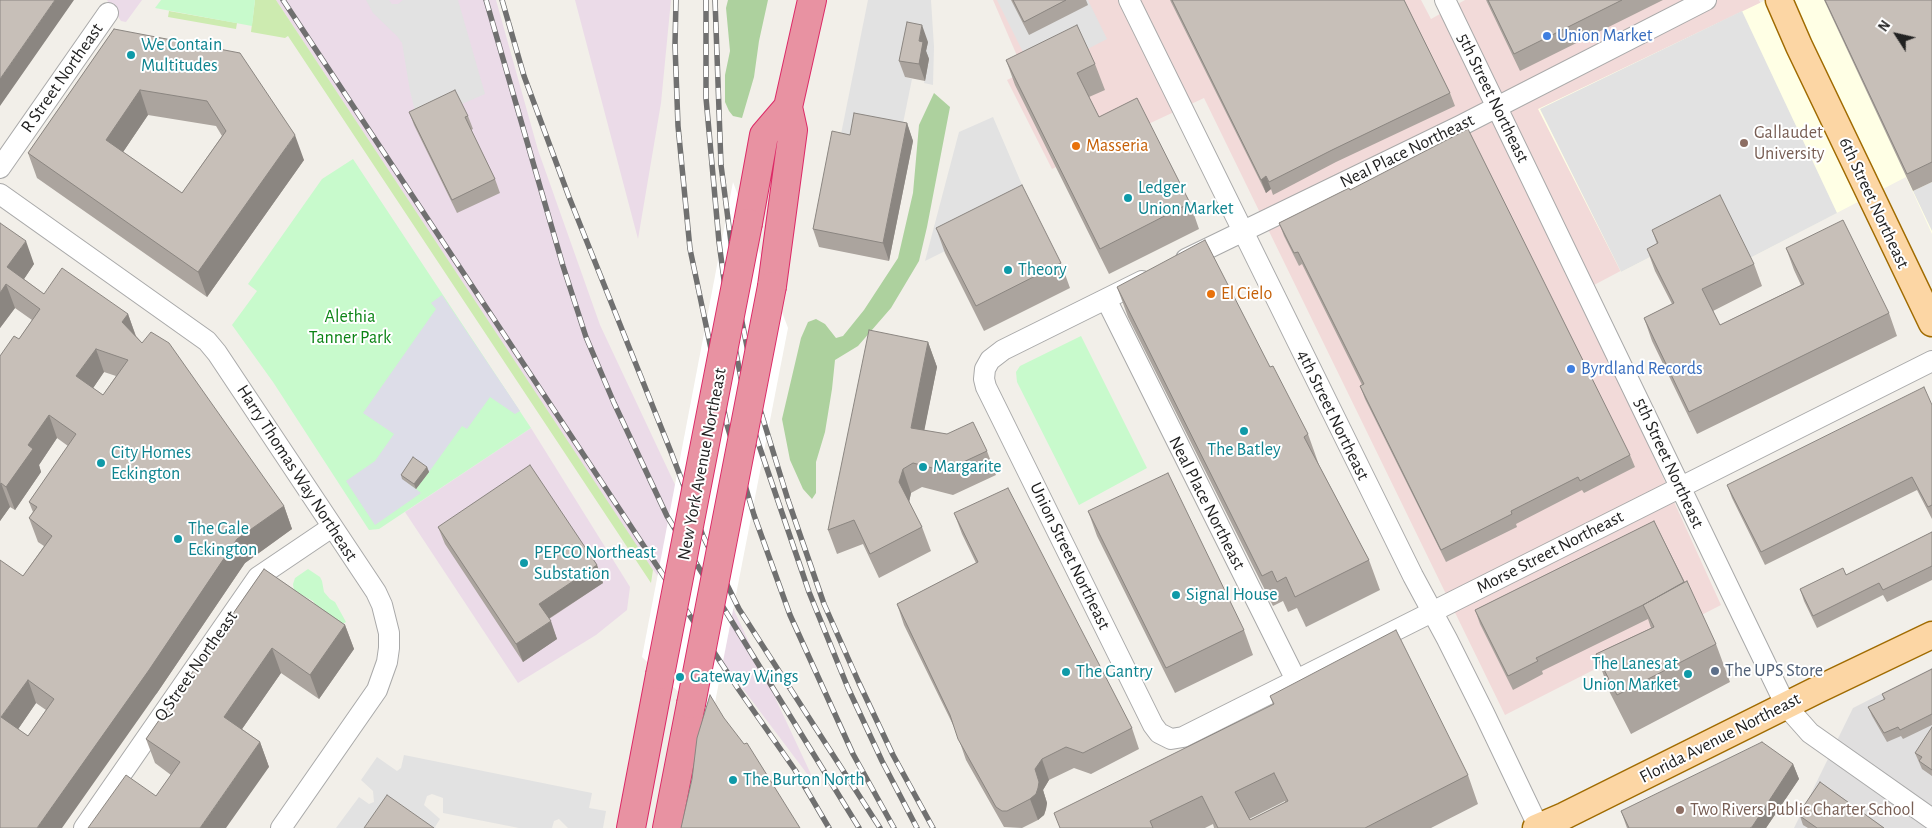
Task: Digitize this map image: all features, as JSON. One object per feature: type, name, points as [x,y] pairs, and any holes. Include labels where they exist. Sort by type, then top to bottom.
[{"type":"highway","name":"New York Avenue Northeast","points":[[667,828],[772,286],[793,130],[788,107],[812,0]]},
{"type":"highway","name":"New York Avenue Northeast","points":[[631,828],[764,135],[788,107]]},
{"type":"main road","name":"6th Street Northeast","points":[[1779,0],[1799,46],[1932,323]]},
{"type":"main road","name":"Florida Avenue Northeast","points":[[1538,828],[1932,635]]},
{"type":"street","name":"4th Street Northeast","points":[[1129,0],[1413,576],[1484,713],[1538,828]]},
{"type":"street","name":"5th Street Northeast","points":[[1445,0],[1786,706],[1810,733],[1932,819]]},
{"type":"street","name":"Neal Place Northeast","points":[[985,369],[990,360],[1007,347],[1497,106],[1706,0]]},
{"type":"street","name":"R Street Northeast","points":[[0,168],[108,13]]},
{"type":"street","name":"Harry Thomas Way Northeast","points":[[0,194],[208,341],[376,592],[382,605],[389,633],[387,662],[383,676],[370,702],[281,828]]},
{"type":"street","name":"Neal Place Northeast","points":[[1106,299],[1296,680]]},
{"type":"street","name":"Morse Street Northeast","points":[[1167,737],[1179,739],[1932,361]]},
{"type":"street","name":"Union Street Northeast","points":[[985,369],[986,387],[1153,725],[1159,733],[1167,737]]},
{"type":"street","name":"Q Street Northeast","points":[[84,828],[258,577],[332,526]]},
{"type":"shaded area","points":[[107,0],[142,0],[126,22],[121,21]]},
{"type":"shaded area","points":[[276,0],[496,0],[538,150],[600,325],[817,787],[642,555]]},
{"type":"shaded area","points":[[366,0],[389,0],[392,4],[398,4],[403,0],[458,0],[485,94],[418,123],[410,91],[402,43],[373,13]]},
{"type":"shaded area","points":[[575,0],[671,0],[661,103],[638,239]]},
{"type":"shaded area","points":[[868,0],[931,0],[934,47],[933,85],[924,83],[929,59],[905,77],[912,79],[900,138],[838,149]]},
{"type":"shaded area","points":[[993,0],[1421,0],[1431,19],[1465,0],[1759,0],[1832,159],[1579,293],[1721,605],[1505,715],[1204,98],[1052,169],[1007,80],[1024,72]]},
{"type":"shaded area","points":[[997,0],[1088,0],[1107,39],[1035,76]]},
{"type":"shaded area","name":"Gallaudet University","points":[[1766,0],[1932,0],[1932,234],[1906,177],[1750,258],[1730,216],[1621,272],[1538,109]]},
{"type":"shaded area","name":"Gallaudet University","points":[[1742,11],[1837,213],[1750,258],[1730,216],[1621,272],[1540,109]]},
{"type":"shaded area","points":[[993,117],[1032,208],[925,261],[959,132]]},
{"type":"shaded area","points":[[1932,182],[1932,231],[1913,191]]},
{"type":"shaded area","points":[[442,295],[520,411],[515,414],[490,397],[467,429],[462,426],[429,472],[415,462],[403,479],[421,493],[375,525],[346,481],[375,461],[394,434],[363,413],[436,309],[431,303]]},
{"type":"shaded area","points":[[531,428],[630,587],[627,610],[596,635],[518,683],[405,512]]},
{"type":"shaded area","points":[[1932,668],[1932,828],[1794,828],[1853,708]]},
{"type":"shaded area","points":[[404,755],[592,793],[589,808],[606,811],[603,828],[568,828],[559,819],[554,821],[552,828],[519,828],[443,813],[443,798],[432,794],[427,796],[424,805],[440,819],[436,828],[336,828],[359,797],[369,804],[374,802],[373,791],[361,780],[377,757],[397,771],[401,768]]},
{"type":"green space","points":[[161,0],[255,0],[252,26],[155,8]]},
{"type":"green space","points":[[255,0],[276,0],[653,570],[651,583],[288,36],[285,38],[251,32]]},
{"type":"green space","points":[[728,0],[768,0],[759,41],[754,77],[742,118],[733,116],[725,102],[725,75],[730,51],[726,8]]},
{"type":"green space","points":[[169,11],[237,23],[236,29],[168,17]]},
{"type":"green space","points":[[934,93],[950,107],[919,261],[891,308],[858,346],[835,360],[825,432],[816,462],[816,493],[812,499],[803,489],[790,460],[782,419],[801,338],[808,322],[816,319],[825,324],[836,338],[843,336],[864,310],[898,258],[913,193],[919,125]]},
{"type":"green space","name":"Alethia Tanner Park","points":[[353,159],[531,428],[379,529],[369,530],[273,382],[232,325],[257,291],[248,284],[322,179]]},
{"type":"green space","points":[[1081,336],[1147,468],[1079,505],[1017,382],[1016,372],[1020,366]]},
{"type":"green space","points":[[308,569],[320,577],[324,592],[335,602],[346,622],[341,625],[318,609],[313,601],[294,591],[293,584],[295,578]]},
{"type":"pier","points":[[733,182],[788,328],[711,723],[642,657]]},
{"type":"building","points":[[0,0],[55,0],[0,79]]},
{"type":"building","points":[[1013,0],[1066,0],[1024,22]]},
{"type":"building","points":[[1172,0],[1404,0],[1450,93],[1269,182],[1266,176],[1261,180]]},
{"type":"building","points":[[1488,0],[1622,0],[1514,54]]},
{"type":"building","points":[[1825,0],[1932,0],[1932,162],[1907,174]]},
{"type":"building","points":[[907,22],[922,25],[919,41],[923,42],[919,64],[899,61]]},
{"type":"building","points":[[1077,25],[1095,64],[1077,73],[1099,117],[1137,98],[1190,203],[1100,249],[1006,60]]},
{"type":"building","points":[[114,29],[240,53],[295,135],[198,272],[28,153]],"holes":[[[140,90],[207,101],[226,131],[182,193],[106,140]]]},
{"type":"building","points":[[455,90],[468,116],[465,117],[495,179],[452,200],[409,112]]},
{"type":"building","points":[[854,113],[907,123],[883,243],[813,229],[832,131],[850,135]]},
{"type":"building","points":[[1468,129],[1630,455],[1580,481],[1578,477],[1511,511],[1512,514],[1441,550],[1360,386],[1364,384],[1298,252],[1294,253],[1279,223],[1349,188],[1350,190]]},
{"type":"building","name":"Theory","points":[[1022,185],[1061,263],[976,306],[936,228]]},
{"type":"building","points":[[1720,195],[1754,264],[1702,289],[1720,325],[1804,284],[1786,248],[1843,220],[1889,313],[1689,412],[1644,318],[1674,303],[1647,249],[1658,243],[1652,230]]},
{"type":"building","points":[[0,223],[26,241],[7,267],[44,294],[62,268],[128,314],[122,322],[142,343],[151,332],[169,343],[284,506],[237,539],[149,670],[37,828],[0,828],[0,560],[23,576],[52,536],[29,518],[37,507],[29,502],[76,434],[49,415],[28,445],[33,449],[6,487],[1,483],[0,485],[0,356],[14,336],[19,339],[40,309],[6,284],[0,293]],"holes":[[[96,349],[128,360],[103,395],[76,376]],[[28,680],[54,699],[28,736],[1,717]]]},
{"type":"building","name":"The Batley","points":[[1205,240],[1270,367],[1273,366],[1308,434],[1304,437],[1369,560],[1295,597],[1286,577],[1277,582],[1272,571],[1262,576],[1117,287]]},
{"type":"building","name":"Margarite","points":[[869,330],[928,342],[911,428],[947,434],[973,422],[987,451],[944,471],[913,463],[903,469],[899,482],[922,527],[870,554],[854,520],[828,530]]},
{"type":"building","points":[[1924,387],[1932,405],[1932,505],[1928,507],[1912,477],[1761,552],[1727,485]]},
{"type":"building","points":[[413,457],[427,467],[414,484],[401,475]]},
{"type":"building","name":"PEPCO Northeast Substation","points":[[530,465],[597,565],[539,604],[551,621],[516,644],[438,527]]},
{"type":"building","name":"Signal House","points":[[1168,473],[1244,630],[1166,668],[1088,511]]},
{"type":"building","name":"The Gantry","points":[[1008,488],[1132,728],[1083,753],[1066,747],[1042,759],[1035,769],[1039,782],[1036,794],[1007,811],[1002,811],[996,807],[958,739],[950,715],[897,604],[978,562],[954,513]]},
{"type":"building","points":[[1654,521],[1684,582],[1643,605],[1536,658],[1538,661],[1508,676],[1475,610]]},
{"type":"building","points":[[1932,532],[1932,566],[1883,590],[1879,583],[1813,616],[1800,589],[1843,568],[1846,575]]},
{"type":"building","name":"The Gale Eckington","points":[[264,569],[345,625],[310,675],[272,648],[224,717],[260,742],[200,828],[88,828],[126,775],[156,796],[180,762],[146,739]]},
{"type":"building","points":[[1687,581],[1716,644],[1617,695],[1596,654],[1654,627],[1643,605]]},
{"type":"building","points":[[1396,630],[1468,775],[1365,828],[1218,828],[1202,796],[1150,821],[1153,828],[1060,828],[1054,813],[1274,704],[1270,696]],"holes":[[[1274,773],[1288,801],[1250,820],[1235,792]]]},
{"type":"building","points":[[1932,669],[1932,714],[1900,730],[1898,727],[1884,733],[1868,707],[1885,699],[1882,694]]},
{"type":"building","points":[[710,695],[724,718],[744,744],[747,743],[800,828],[681,828],[692,779],[697,738]]},
{"type":"building","points":[[1932,727],[1932,770],[1919,761],[1922,757],[1915,753]]},
{"type":"building","points":[[1762,742],[1793,764],[1752,827],[1629,828],[1621,811]]},
{"type":"building","points":[[1820,782],[1884,828],[1817,828],[1800,816],[1806,807],[1801,810]]},
{"type":"building","points":[[387,795],[434,828],[364,828]]},
{"type":"railway","points":[[283,0],[739,690],[795,770],[829,828]]},
{"type":"railway","points":[[486,0],[563,266],[586,337],[614,403],[667,516],[859,828]]},
{"type":"railway","points":[[502,0],[524,76],[569,197],[703,536],[739,609],[880,828]]},
{"type":"railway","points":[[676,0],[675,45],[678,126],[690,249],[727,425],[754,515],[790,615],[853,754],[894,828]]},
{"type":"railway","points":[[706,0],[706,98],[719,242],[729,318],[748,413],[809,592],[848,688],[882,761],[917,828]]},
{"type":"railway","points":[[715,0],[721,165],[740,312],[759,406],[788,500],[824,604],[893,755],[933,828]]},
{"type":"place","name":"Union Market","points":[[1547,36]]},
{"type":"place","name":"We Contain Multitudes","points":[[131,55]]},
{"type":"place","name":"Gallaudet University","points":[[1744,143]]},
{"type":"place","name":"Masseria","points":[[1076,146]]},
{"type":"place","name":"Ledger Union Market","points":[[1128,198]]},
{"type":"place","name":"Theory","points":[[1008,270]]},
{"type":"place","name":"El Cielo","points":[[1211,294]]},
{"type":"place","name":"Byrdland Records","points":[[1571,369]]},
{"type":"place","name":"The Batley","points":[[1244,431]]},
{"type":"place","name":"City Homes Eckington","points":[[101,463]]},
{"type":"place","name":"Margarite","points":[[923,467]]},
{"type":"place","name":"The Gale Eckington","points":[[178,539]]},
{"type":"place","name":"PEPCO Northeast Substation","points":[[524,563]]},
{"type":"place","name":"Signal House","points":[[1176,595]]},
{"type":"place","name":"The UPS Store","points":[[1715,671]]},
{"type":"place","name":"The Gantry","points":[[1066,672]]},
{"type":"place","name":"The Lanes at Union Market","points":[[1688,674]]},
{"type":"place","name":"Gateway Wings","points":[[680,677]]},
{"type":"place","name":"The Burton North","points":[[733,780]]},
{"type":"place","name":"Two Rivers Public Charter School","points":[[1680,810]]}]
